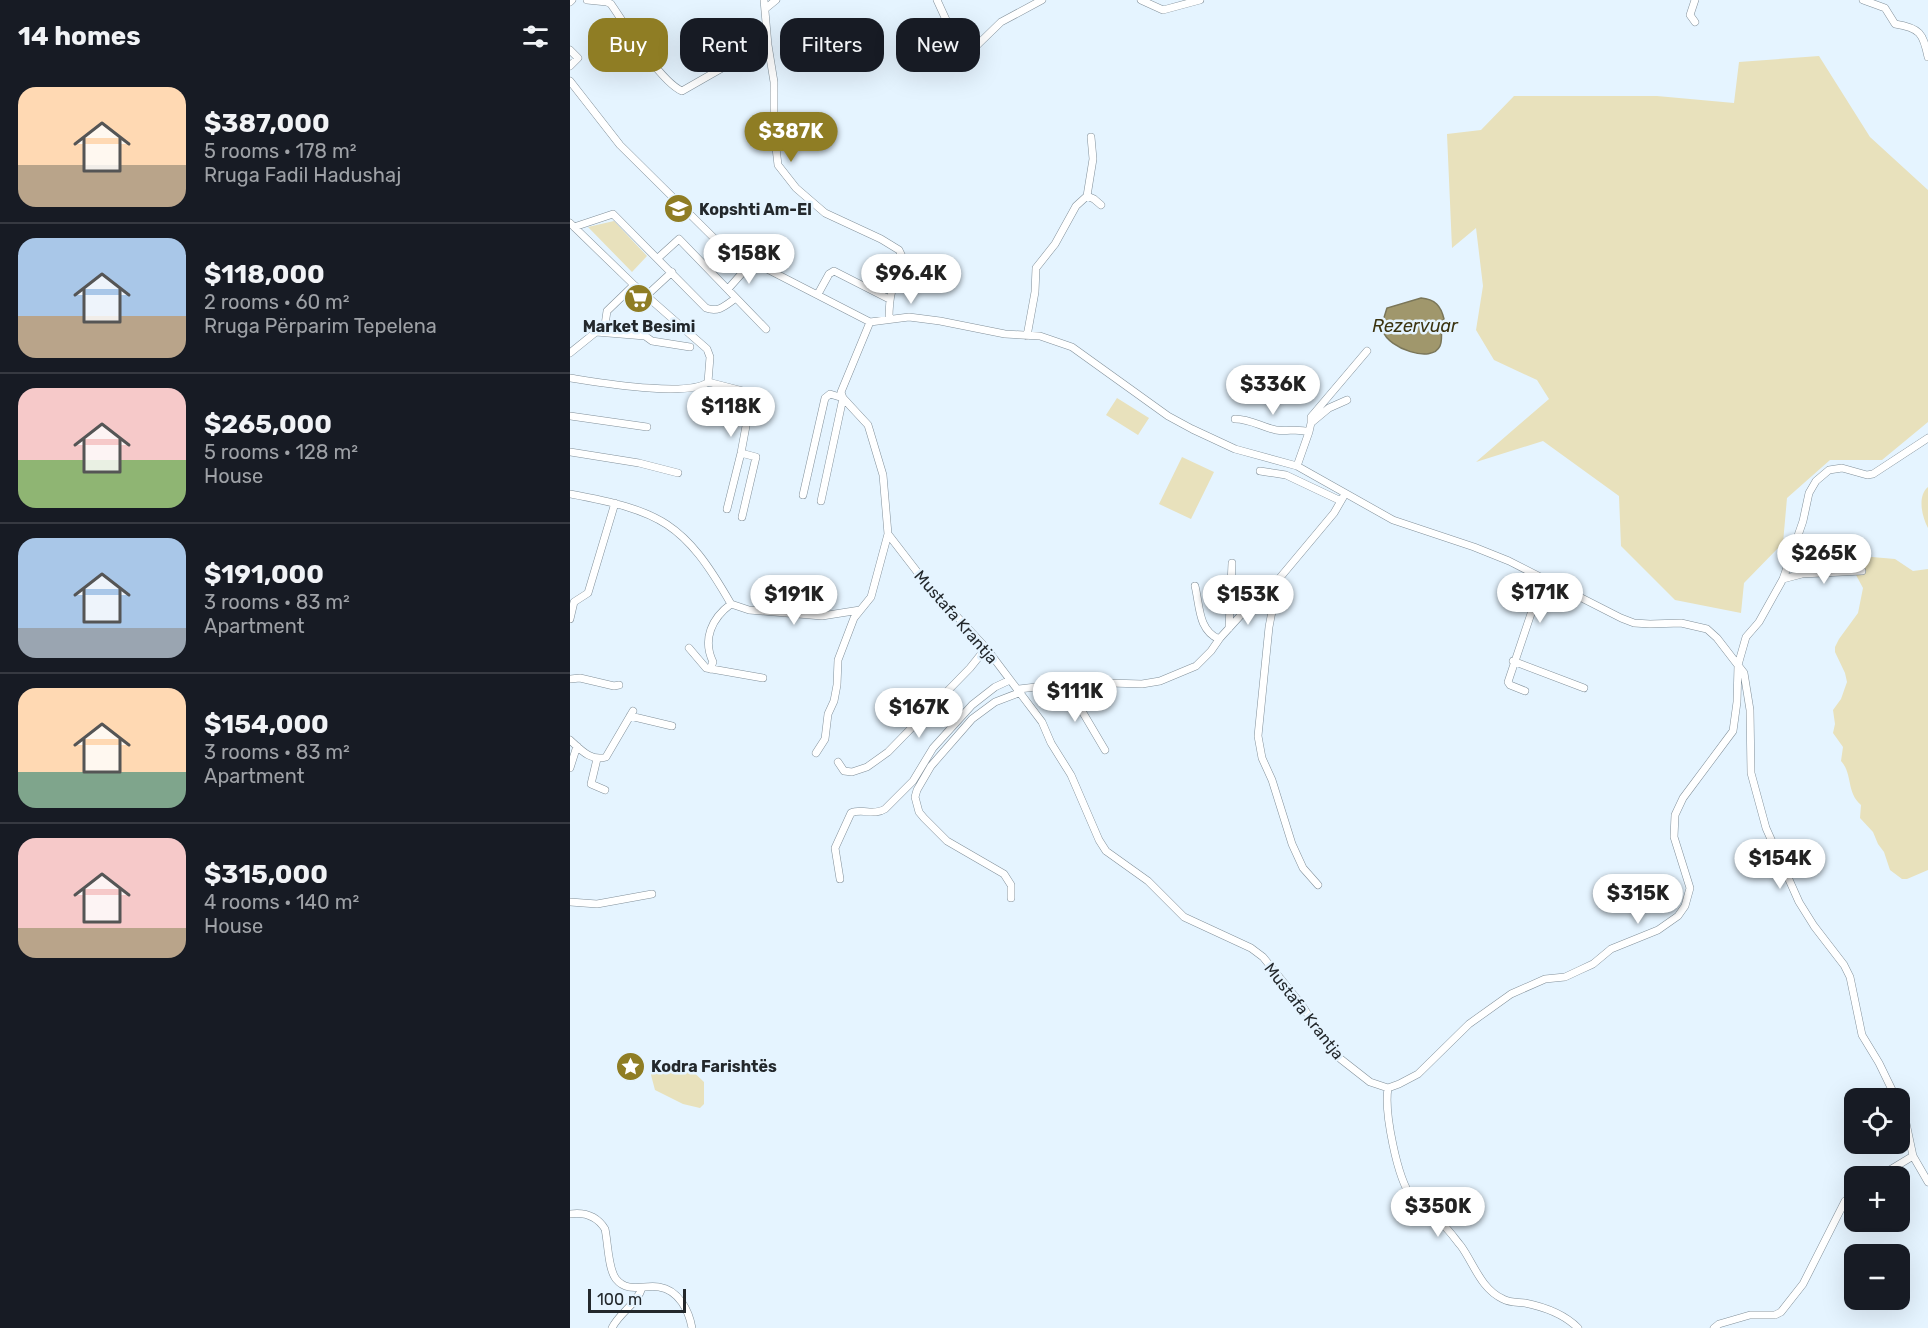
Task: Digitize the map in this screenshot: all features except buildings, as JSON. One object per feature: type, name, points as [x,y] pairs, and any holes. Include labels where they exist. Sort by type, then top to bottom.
[{"type":"street","points":[[587,0],[611,4],[658,68],[677,89],[682,91],[715,72]]},
{"type":"street","points":[[764,0],[766,18]]},
{"type":"street","points":[[765,9],[776,0]]},
{"type":"street","points":[[937,0],[953,35],[955,50],[959,56],[967,55],[1001,22],[1042,0]]},
{"type":"street","points":[[1141,0],[1163,10],[1200,0]]},
{"type":"street","points":[[1695,0],[1690,15],[1695,22]]},
{"type":"street","points":[[1863,0],[1885,8],[1895,24],[1915,28],[1921,33],[1928,57]]},
{"type":"street","points":[[768,45],[774,82],[774,131],[778,165],[796,188],[825,213],[899,250],[907,267],[900,273],[889,299],[889,319]]},
{"type":"street","points":[[570,50],[578,58],[570,66]]},
{"type":"street","points":[[570,81],[620,145],[720,244],[738,258],[765,268],[870,322],[909,317],[1005,334],[1048,338],[1072,346],[1168,416],[1215,440],[1255,456],[1297,466],[1343,497]]},
{"type":"street","points":[[1027,336],[1035,292],[1036,268],[1055,244],[1076,206],[1087,196],[1093,159],[1091,137]]},
{"type":"street","points":[[1087,196],[1101,205]]},
{"type":"street","points":[[572,225],[613,214],[706,308],[719,309],[736,298]]},
{"type":"street","points":[[572,225],[634,285],[709,351],[708,382]]},
{"type":"street","points":[[658,258],[679,239],[766,329]]},
{"type":"street","points":[[728,290],[751,263]]},
{"type":"street","points":[[818,294],[829,274],[834,271],[889,299]]},
{"type":"street","points":[[646,296],[672,272]]},
{"type":"street","points":[[604,332],[607,310],[634,285]]},
{"type":"street","points":[[821,501],[843,398],[842,389],[870,322]]},
{"type":"street","points":[[570,353],[592,334],[604,332],[645,336],[651,341],[690,346]]},
{"type":"street","points":[[1297,466],[1309,432],[1311,417],[1367,351]]},
{"type":"street","points":[[570,378],[653,388],[689,387],[704,385],[708,382],[743,391],[751,399],[727,509]]},
{"type":"street","points":[[802,495],[825,398],[830,394],[843,398],[868,425],[883,475],[888,534],[870,597],[854,618],[840,653],[836,692],[828,714],[825,740],[816,753]]},
{"type":"street","points":[[1311,423],[1329,408],[1347,400]]},
{"type":"street","points":[[570,416],[647,428]]},
{"type":"street","points":[[1235,419],[1246,419],[1276,430],[1309,432]]},
{"type":"street","points":[[1578,1328],[1563,1315],[1527,1303],[1501,1299],[1475,1274],[1464,1251],[1444,1226],[1411,1197],[1399,1168],[1394,1148],[1387,1098],[1388,1088],[1418,1074],[1469,1024],[1511,994],[1545,980],[1571,975],[1593,964],[1611,949],[1658,930],[1678,916],[1685,906],[1690,888],[1674,837],[1675,815],[1683,798],[1733,731],[1738,665],[1746,637],[1759,622],[1783,579],[1803,521],[1809,493],[1822,474],[1829,470],[1837,468],[1867,475],[1874,474],[1928,438]]},
{"type":"street","points":[[570,452],[678,472]]},
{"type":"street","points":[[741,453],[756,457],[742,516]]},
{"type":"street","points":[[1260,471],[1286,475],[1394,520],[1474,547],[1634,623],[1681,623],[1707,629],[1717,638],[1744,673],[1750,710],[1751,773],[1766,828],[1799,902],[1844,965],[1854,993],[1862,1035],[1891,1088]]},
{"type":"street","points":[[570,494],[615,503],[655,516],[680,533],[706,562],[731,604],[749,610],[822,616],[860,610]]},
{"type":"street","points":[[1011,898],[1011,885],[1004,874],[947,840],[919,812],[915,797],[931,766],[972,719],[995,702],[1020,690],[1066,684],[1142,684],[1160,681],[1196,666],[1229,628],[1278,580],[1343,497]]},
{"type":"street","points":[[570,619],[574,602],[588,593],[615,503]]},
{"type":"street","name":"Mustafa Krantja","points":[[888,534],[925,582],[986,648],[1020,690],[1046,728],[1051,743],[1071,775],[1106,851],[1148,881],[1184,917],[1251,948],[1263,957],[1301,1004],[1333,1053],[1370,1082],[1388,1088]]},
{"type":"street","points":[[1229,628],[1232,563]]},
{"type":"street","points":[[1783,579],[1802,574],[1862,571]]},
{"type":"street","points":[[1525,691],[1508,682],[1543,578]]},
{"type":"street","points":[[1278,580],[1269,627],[1257,736],[1258,746],[1272,780],[1292,844],[1303,868],[1318,885]]},
{"type":"street","points":[[1195,586],[1203,627],[1219,639]]},
{"type":"street","points":[[710,669],[713,662],[708,651],[712,625],[721,612],[731,604]]},
{"type":"street","points":[[689,648],[706,668],[763,678]]},
{"type":"street","points":[[838,762],[844,771],[852,772],[878,761],[946,694],[986,648]]},
{"type":"street","points":[[1514,661],[1584,688]]},
{"type":"street","points":[[570,680],[580,678],[614,687],[619,686]]},
{"type":"street","points":[[840,879],[835,848],[851,813],[885,810],[913,781],[933,748],[972,705],[995,687],[1010,680]]},
{"type":"street","points":[[1066,684],[1105,750]]},
{"type":"street","points":[[570,740],[586,754],[597,759],[606,757],[632,713],[672,726]]},
{"type":"street","points":[[570,768],[577,747]]},
{"type":"street","points":[[597,759],[591,784],[605,790]]},
{"type":"street","points":[[570,902],[597,904],[652,894]]},
{"type":"street","points":[[1910,1142],[1913,1156],[1928,1182]]},
{"type":"street","points":[[1897,1166],[1913,1156]]},
{"type":"street","points":[[1714,1328],[1719,1324],[1750,1315],[1774,1315],[1781,1312],[1803,1284],[1844,1203]]},
{"type":"street","points":[[570,1214],[585,1214],[599,1221],[605,1229],[614,1278],[627,1287],[659,1286],[673,1293],[687,1310],[692,1328]]},
{"type":"street","points":[[612,1328],[618,1317],[638,1297],[642,1288]]},
{"type":"shaded area","points":[[1819,56],[1870,137],[1928,190],[1928,422],[1882,460],[1830,460],[1787,498],[1783,543],[1744,583],[1741,613],[1675,600],[1621,546],[1619,496],[1543,441],[1476,462],[1549,399],[1537,380],[1494,360],[1476,330],[1483,286],[1476,228],[1452,248],[1447,134],[1481,130],[1514,96],[1657,96],[1734,103],[1739,62]]},
{"type":"shaded area","points":[[614,221],[647,256],[632,272],[588,227]]},
{"type":"shaded area","points":[[1117,398],[1149,418],[1138,435],[1106,415]]},
{"type":"shaded area","points":[[1182,457],[1214,472],[1191,519],[1159,504]]},
{"type":"shaded area","points":[[1928,487],[1928,528],[1922,513],[1922,501]]},
{"type":"shaded area","points":[[1872,557],[1895,559],[1913,571],[1928,569],[1928,870],[1907,879],[1902,879],[1890,870],[1884,852],[1873,832],[1860,818],[1861,805],[1853,794],[1845,766],[1841,761],[1843,747],[1833,733],[1835,724],[1833,710],[1841,699],[1847,682],[1835,647],[1858,613],[1863,588],[1856,575],[1857,567],[1863,559]]},
{"type":"shaded area","points":[[661,1062],[683,1062],[704,1082],[704,1104],[700,1108],[683,1104],[655,1090],[651,1075],[653,1065]]},
{"type":"water","name":"Rezervuar","points":[[1421,298],[1437,304],[1444,319],[1441,322],[1440,346],[1428,354],[1410,352],[1401,348],[1393,343],[1383,331],[1387,308]]},
{"type":"place","name":"Kopshti Am-El","points":[[678,209]]},
{"type":"place","name":"Market Besimi","points":[[639,298]]},
{"type":"place","name":"Kodra Farishtës","points":[[630,1066]]}]
